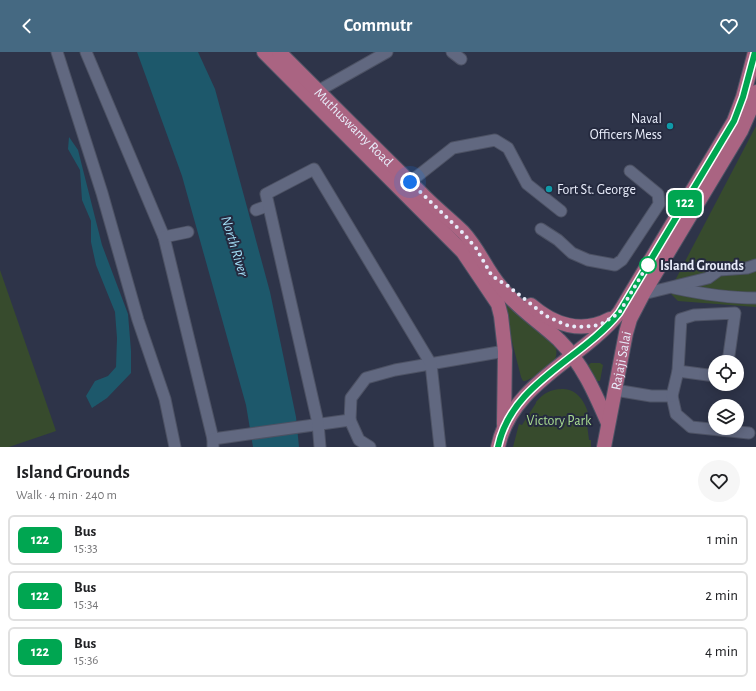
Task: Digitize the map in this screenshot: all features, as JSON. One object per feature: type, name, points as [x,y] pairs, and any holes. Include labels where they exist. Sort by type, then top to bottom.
[{"type":"main road","name":"Muthuswamy Road","points":[[264,52],[463,252],[498,304],[505,351],[504,425]]},
{"type":"main road","name":"Muthuswamy Road","points":[[279,52],[462,232],[476,248],[492,276],[509,296],[560,341],[584,373],[594,391],[608,423]]},
{"type":"main road","name":"Rajaji Salai","points":[[498,447],[504,425],[522,399],[603,330],[619,313],[734,121],[743,97],[755,52]]},
{"type":"main road","name":"Rajaji Salai","points":[[604,447],[623,346],[630,319],[643,294],[741,131],[752,106],[756,92]]},
{"type":"main road","points":[[492,276],[508,286],[546,316],[566,325],[577,327],[594,326],[603,323],[619,313]]},
{"type":"street","points":[[57,52],[102,193],[138,320],[165,399],[175,447]]},
{"type":"street","points":[[86,52],[164,237],[213,443],[241,436],[318,423],[350,420]]},
{"type":"street","points":[[318,90],[386,52]]},
{"type":"street","points":[[410,182],[453,148],[495,140],[508,148],[527,184],[560,210]]},
{"type":"street","points":[[320,447],[318,423],[266,194],[314,169],[431,364],[440,447]]},
{"type":"street","points":[[541,229],[558,240],[572,253],[588,260],[615,265],[622,260],[659,204],[658,194],[630,172]]},
{"type":"street","points":[[256,210],[268,206]]},
{"type":"street","points":[[164,237],[188,232]]},
{"type":"street","points":[[643,294],[708,278],[719,270],[747,268],[756,265]]},
{"type":"street","points":[[672,287],[704,295],[756,298]]},
{"type":"street","points":[[729,355],[735,313],[694,315],[682,319],[678,371],[672,396],[676,414],[691,427],[749,433]]},
{"type":"street","points":[[370,447],[359,440],[350,420],[352,398],[366,378],[395,370],[505,351]]},
{"type":"street","points":[[678,371],[708,375]]},
{"type":"street","points":[[615,390],[651,396],[672,396]]},
{"type":"green space","points":[[756,126],[756,307],[678,301],[669,292]]},
{"type":"green space","points":[[0,270],[56,431],[9,447],[0,447]]},
{"type":"green space","points":[[500,294],[554,343],[556,356],[553,362],[544,371],[525,381],[523,381],[521,377]]},
{"type":"green space","points":[[591,363],[600,363],[603,365],[600,381],[596,381],[588,367]]},
{"type":"green space","name":"Victory Park","points":[[562,389],[572,391],[580,397],[586,406],[589,416],[586,417],[591,447],[513,447],[519,424],[522,425],[536,402],[547,392]]},
{"type":"water","name":"North River","points":[[137,52],[198,52],[215,89],[270,292],[296,417],[299,447],[253,447],[246,405],[182,176]]},
{"type":"water","points":[[69,137],[78,150],[102,245],[128,314],[131,373],[107,398],[92,408],[86,396],[95,381],[108,376],[116,367],[117,338],[115,312],[96,265],[91,242],[91,221],[82,200],[80,170],[68,149]]},
{"type":"bus line","name":"122","points":[[498,447],[504,425],[510,414],[527,394],[603,330],[619,313],[734,121],[743,97],[755,52]]},
{"type":"place","name":"Naval Officers Mess","points":[[670,126]]},
{"type":"place","name":"Fort St. George","points":[[549,189]]},
{"type":"place","name":"Island Grounds","points":[[648,265]]},
{"type":"route","points":[[410,182],[462,232],[476,248],[492,276],[500,280],[546,316],[566,325],[577,327],[594,326],[603,323],[619,313],[650,261],[648,265]]}]
